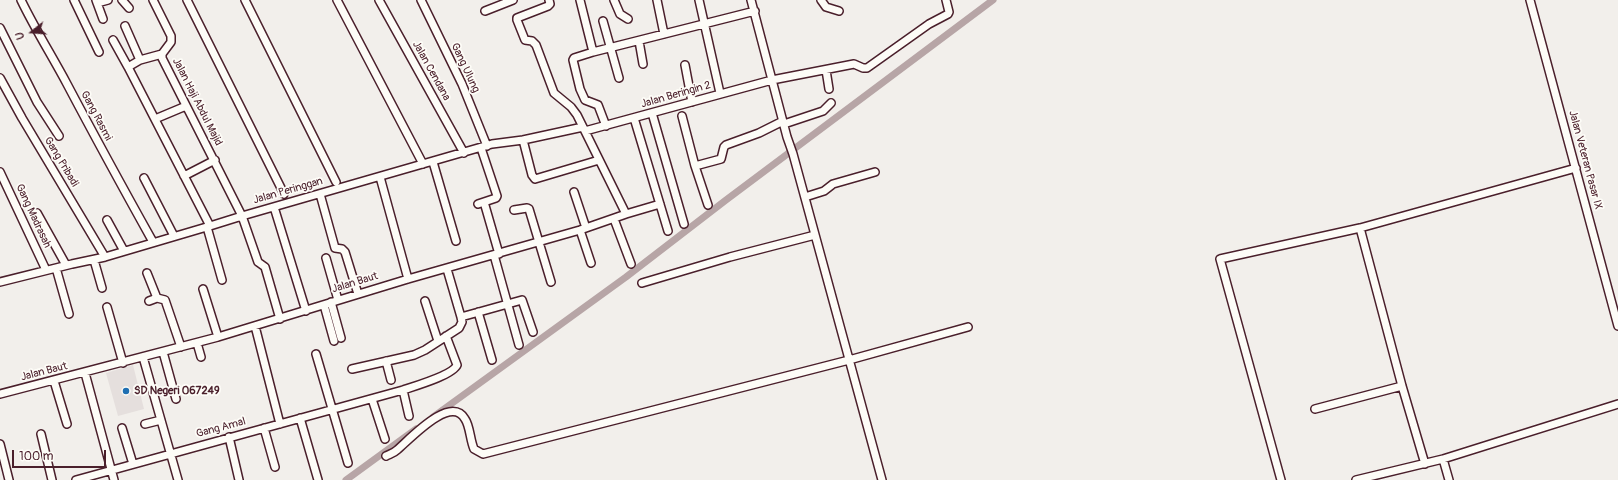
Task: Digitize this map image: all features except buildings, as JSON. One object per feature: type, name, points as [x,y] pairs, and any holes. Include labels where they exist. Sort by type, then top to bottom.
[{"type":"street","name":"Gang Rasmi","points":[[21,0],[103,153],[154,242]]},
{"type":"street","points":[[74,0],[99,52]]},
{"type":"street","points":[[103,19],[97,2],[108,0]]},
{"type":"street","points":[[122,0],[129,8]]},
{"type":"street","name":"Jalan Haji Abdul Majid","points":[[153,0],[171,36],[171,42],[162,54],[165,64],[215,160],[242,216],[258,262],[265,267],[280,319]]},
{"type":"street","points":[[187,0],[284,194]]},
{"type":"street","points":[[246,0],[336,182]]},
{"type":"street","points":[[337,0],[423,164]]},
{"type":"street","name":"Jalan Cendana","points":[[379,0],[464,153]]},
{"type":"street","name":"Gang Ulung","points":[[421,0],[462,84],[484,147]]},
{"type":"street","points":[[485,11],[513,0]]},
{"type":"street","points":[[549,0],[550,4],[548,6],[517,18],[524,40],[532,41],[536,45],[554,93],[571,107],[600,160],[626,214]]},
{"type":"street","points":[[580,0],[593,52]]},
{"type":"street","points":[[614,0],[620,14],[628,20]]},
{"type":"street","points":[[657,0],[664,34]]},
{"type":"street","points":[[699,0],[720,94]]},
{"type":"street","points":[[751,0],[783,123],[805,197],[882,480]]},
{"type":"street","points":[[821,0],[826,7],[839,11]]},
{"type":"street","name":"Jalan Beringin 2","points":[[584,129],[606,126],[772,80],[854,64],[867,68],[929,24],[948,14],[949,12],[946,0]]},
{"type":"street","name":"Jalan Veteran Pasar IX","points":[[1530,0],[1618,326]]},
{"type":"street","points":[[606,126],[598,105],[585,100],[580,89],[573,60],[574,58],[704,23],[755,11]]},
{"type":"street","points":[[603,21],[610,49],[620,78]]},
{"type":"street","points":[[124,26],[140,60]]},
{"type":"street","points":[[0,28],[37,102],[59,136]]},
{"type":"street","points":[[113,40],[155,119],[209,227],[222,280]]},
{"type":"street","points":[[639,41],[643,64]]},
{"type":"street","points":[[128,67],[140,60],[162,54]]},
{"type":"street","points":[[685,65],[692,102]]},
{"type":"street","points":[[826,70],[829,89]]},
{"type":"street","name":"Gang Pribadi","points":[[0,78],[22,118],[105,257]]},
{"type":"street","points":[[695,166],[721,159],[724,147],[726,145],[783,123],[823,112],[831,103]]},
{"type":"street","points":[[155,119],[186,106]]},
{"type":"street","points":[[652,113],[684,224]]},
{"type":"street","points":[[682,116],[695,166],[708,205]]},
{"type":"street","points":[[634,118],[668,231]]},
{"type":"street","name":"Jalan Peringgan","points":[[0,282],[66,265],[105,257],[484,147],[584,129]]},
{"type":"street","points":[[523,140],[532,175],[535,179],[600,160]]},
{"type":"street","points":[[484,147],[497,196],[496,198],[481,203],[497,254],[507,304],[519,345]]},
{"type":"street","points":[[184,176],[215,160]]},
{"type":"street","points":[[433,162],[456,241]]},
{"type":"street","points":[[1281,480],[1220,259],[1360,228],[1576,168]]},
{"type":"street","name":"Gang Madrasah","points":[[0,172],[46,270]]},
{"type":"street","points":[[805,197],[824,191],[833,184],[875,172]]},
{"type":"street","points":[[380,177],[408,279]]},
{"type":"street","points":[[144,178],[174,236]]},
{"type":"street","points":[[574,192],[590,263]]},
{"type":"street","points":[[320,194],[335,248],[342,249],[345,252],[358,294]]},
{"type":"street","name":"Jalan Baut","points":[[0,394],[218,337],[408,279],[583,229],[660,204]]},
{"type":"street","points":[[274,207],[306,311]]},
{"type":"street","points":[[514,210],[529,209],[540,241],[551,282]]},
{"type":"street","points":[[37,213],[66,265]]},
{"type":"street","points":[[614,218],[631,264]]},
{"type":"street","points":[[108,220],[124,251]]},
{"type":"street","points":[[1360,228],[1402,386],[1425,464]]},
{"type":"street","points":[[642,283],[730,257],[815,235]]},
{"type":"street","points":[[326,258],[338,300]]},
{"type":"street","points":[[94,260],[102,288]]},
{"type":"street","points":[[56,268],[69,314]]},
{"type":"street","points":[[352,369],[414,355],[425,350],[459,328],[462,322],[461,317],[447,269]]},
{"type":"street","points":[[147,273],[158,298]]},
{"type":"street","points":[[203,289],[218,337]]},
{"type":"street","points":[[149,301],[158,298],[165,300],[181,347]]},
{"type":"street","points":[[461,317],[522,300],[533,332]]},
{"type":"street","points":[[425,301],[438,342]]},
{"type":"street","points":[[327,304],[337,340]]},
{"type":"street","points":[[107,307],[123,363]]},
{"type":"street","points":[[478,312],[492,360]]},
{"type":"street","points":[[255,326],[280,424]]},
{"type":"street","points":[[386,456],[397,450],[430,422],[442,414],[452,411],[460,413],[465,418],[468,425],[468,433],[474,449],[483,454],[968,328]]},
{"type":"street","name":"Gang Amal","points":[[76,480],[170,453],[372,399],[403,390],[444,375],[456,368],[457,365],[446,336]]},
{"type":"street","points":[[197,343],[201,357]]},
{"type":"street","points":[[163,352],[176,399]]},
{"type":"street","points":[[316,354],[348,463]]},
{"type":"street","points":[[144,357],[178,480]]},
{"type":"street","points":[[386,361],[391,380]]},
{"type":"street","points":[[85,373],[114,480]]},
{"type":"street","points":[[54,381],[67,424]]},
{"type":"street","points":[[1315,409],[1402,386]]},
{"type":"street","points":[[403,390],[409,416]]},
{"type":"street","points":[[372,399],[385,439]]},
{"type":"street","points":[[1356,480],[1443,459],[1618,404]]},
{"type":"street","points":[[300,418],[318,480]]},
{"type":"street","points":[[145,424],[161,420]]},
{"type":"street","points":[[122,428],[133,464]]},
{"type":"street","points":[[264,428],[275,467]]},
{"type":"street","points":[[41,434],[52,480]]},
{"type":"street","points":[[229,437],[239,480]]},
{"type":"street","points":[[0,444],[9,480]]},
{"type":"street","points":[[1443,459],[1449,480]]},
{"type":"shaded area","name":"SD Negeri 067249","points":[[133,365],[144,409],[118,416],[106,373]]},
{"type":"waterway","points":[[433,417],[626,277],[726,200],[993,0]]},
{"type":"waterway","points":[[346,480],[416,429]]},
{"type":"place","name":"SD Negeri 067249","points":[[126,391]]}]
